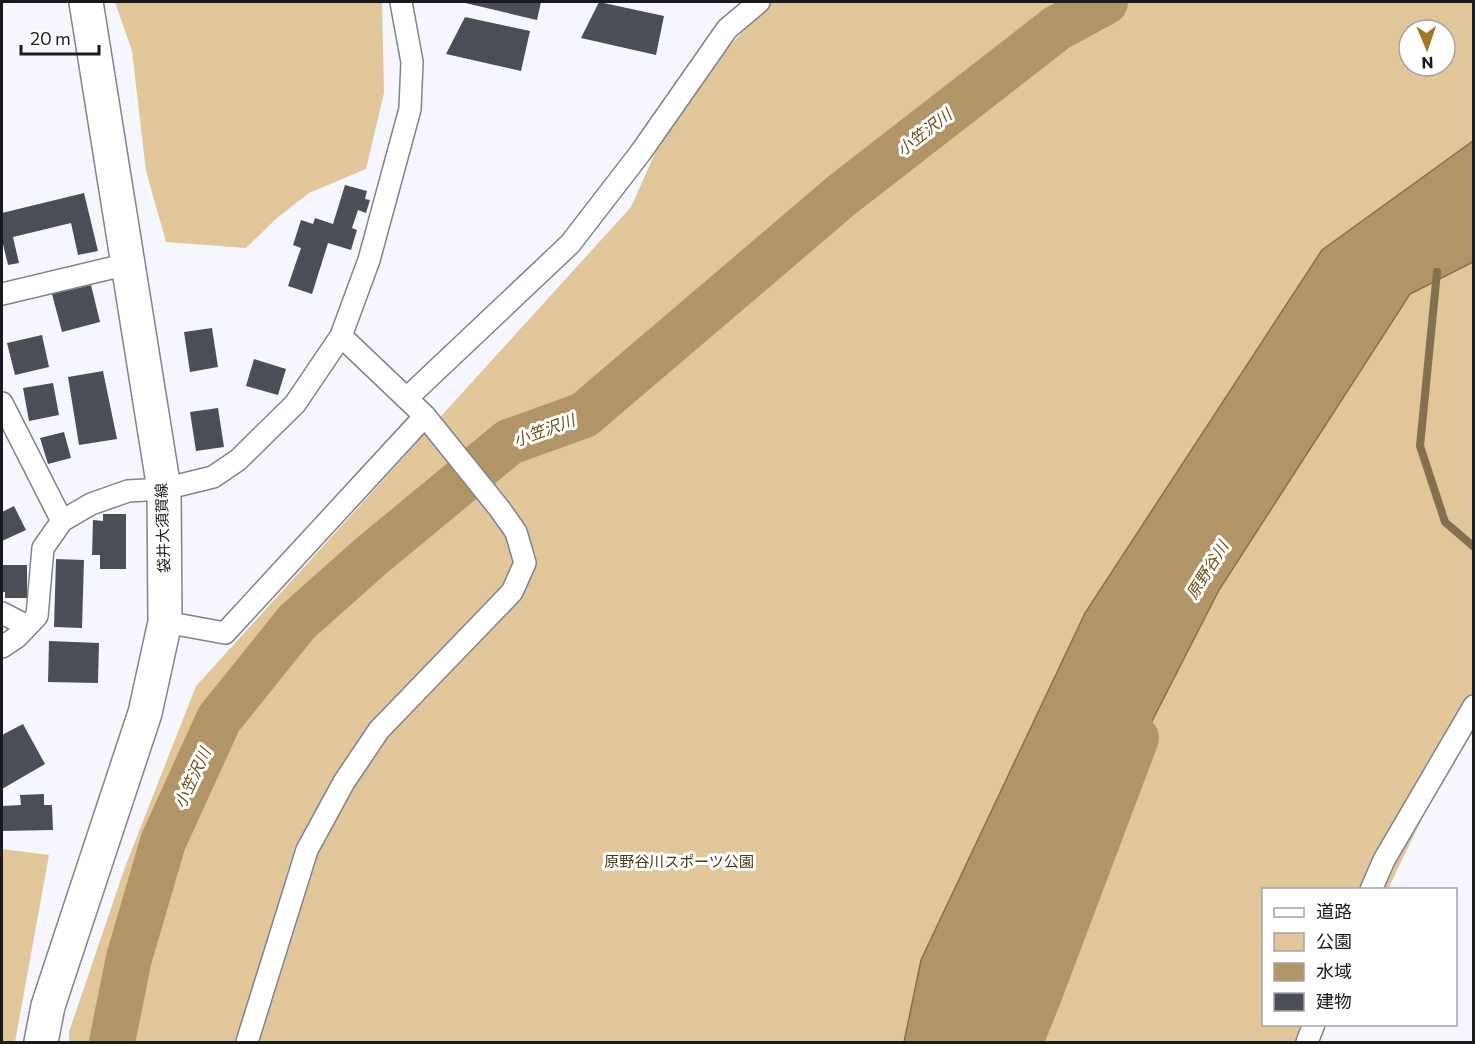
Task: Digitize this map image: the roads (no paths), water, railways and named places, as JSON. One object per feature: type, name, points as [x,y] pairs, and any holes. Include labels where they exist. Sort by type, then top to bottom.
[{"type":"main road","name":"袋井大須賀線","points":[[41,1042],[48,1006],[146,713],[165,622],[164,489],[86,2]]},
{"type":"street","points":[[2,647],[17,637],[37,616],[43,548],[62,522],[91,504],[128,491],[164,489],[213,477],[238,460],[296,404],[341,336],[369,260],[410,109],[412,62],[401,2]]},
{"type":"street","points":[[407,398],[570,244],[641,152],[727,28],[759,2]]},
{"type":"street","points":[[2,294],[128,264]]},
{"type":"street","points":[[247,1042],[307,850],[344,782],[379,730],[513,592],[525,563],[516,532],[500,508],[425,416],[341,336]]},
{"type":"street","points":[[2,403],[62,522]]},
{"type":"street","points":[[165,622],[225,633],[425,416]]},
{"type":"street","points":[[2,613],[27,626]]},
{"type":"street","points":[[1372,888],[1384,860],[1473,706]]},
{"type":"street","points":[[1307,1042],[1313,1026]]},
{"type":"water","points":[[1473,141],[1473,262],[1410,294],[1219,590],[1078,866],[1031,1042],[904,1042],[921,960],[1085,613],[1322,250]]},
{"type":"waterway","name":"小笠沢川","points":[[112,1042],[129,958],[163,842],[219,719],[297,622],[370,557],[509,442],[584,415],[842,195],[1057,28],[1105,2]]},
{"type":"waterway","points":[[1437,272],[1420,446],[1445,522],[1474,547]]},
{"type":"waterway","name":"原野谷川","points":[[1020,1042],[1136,738]]},
{"type":"park label","name":"原野谷川スポーツ公園","points":[[679,862]]}]
